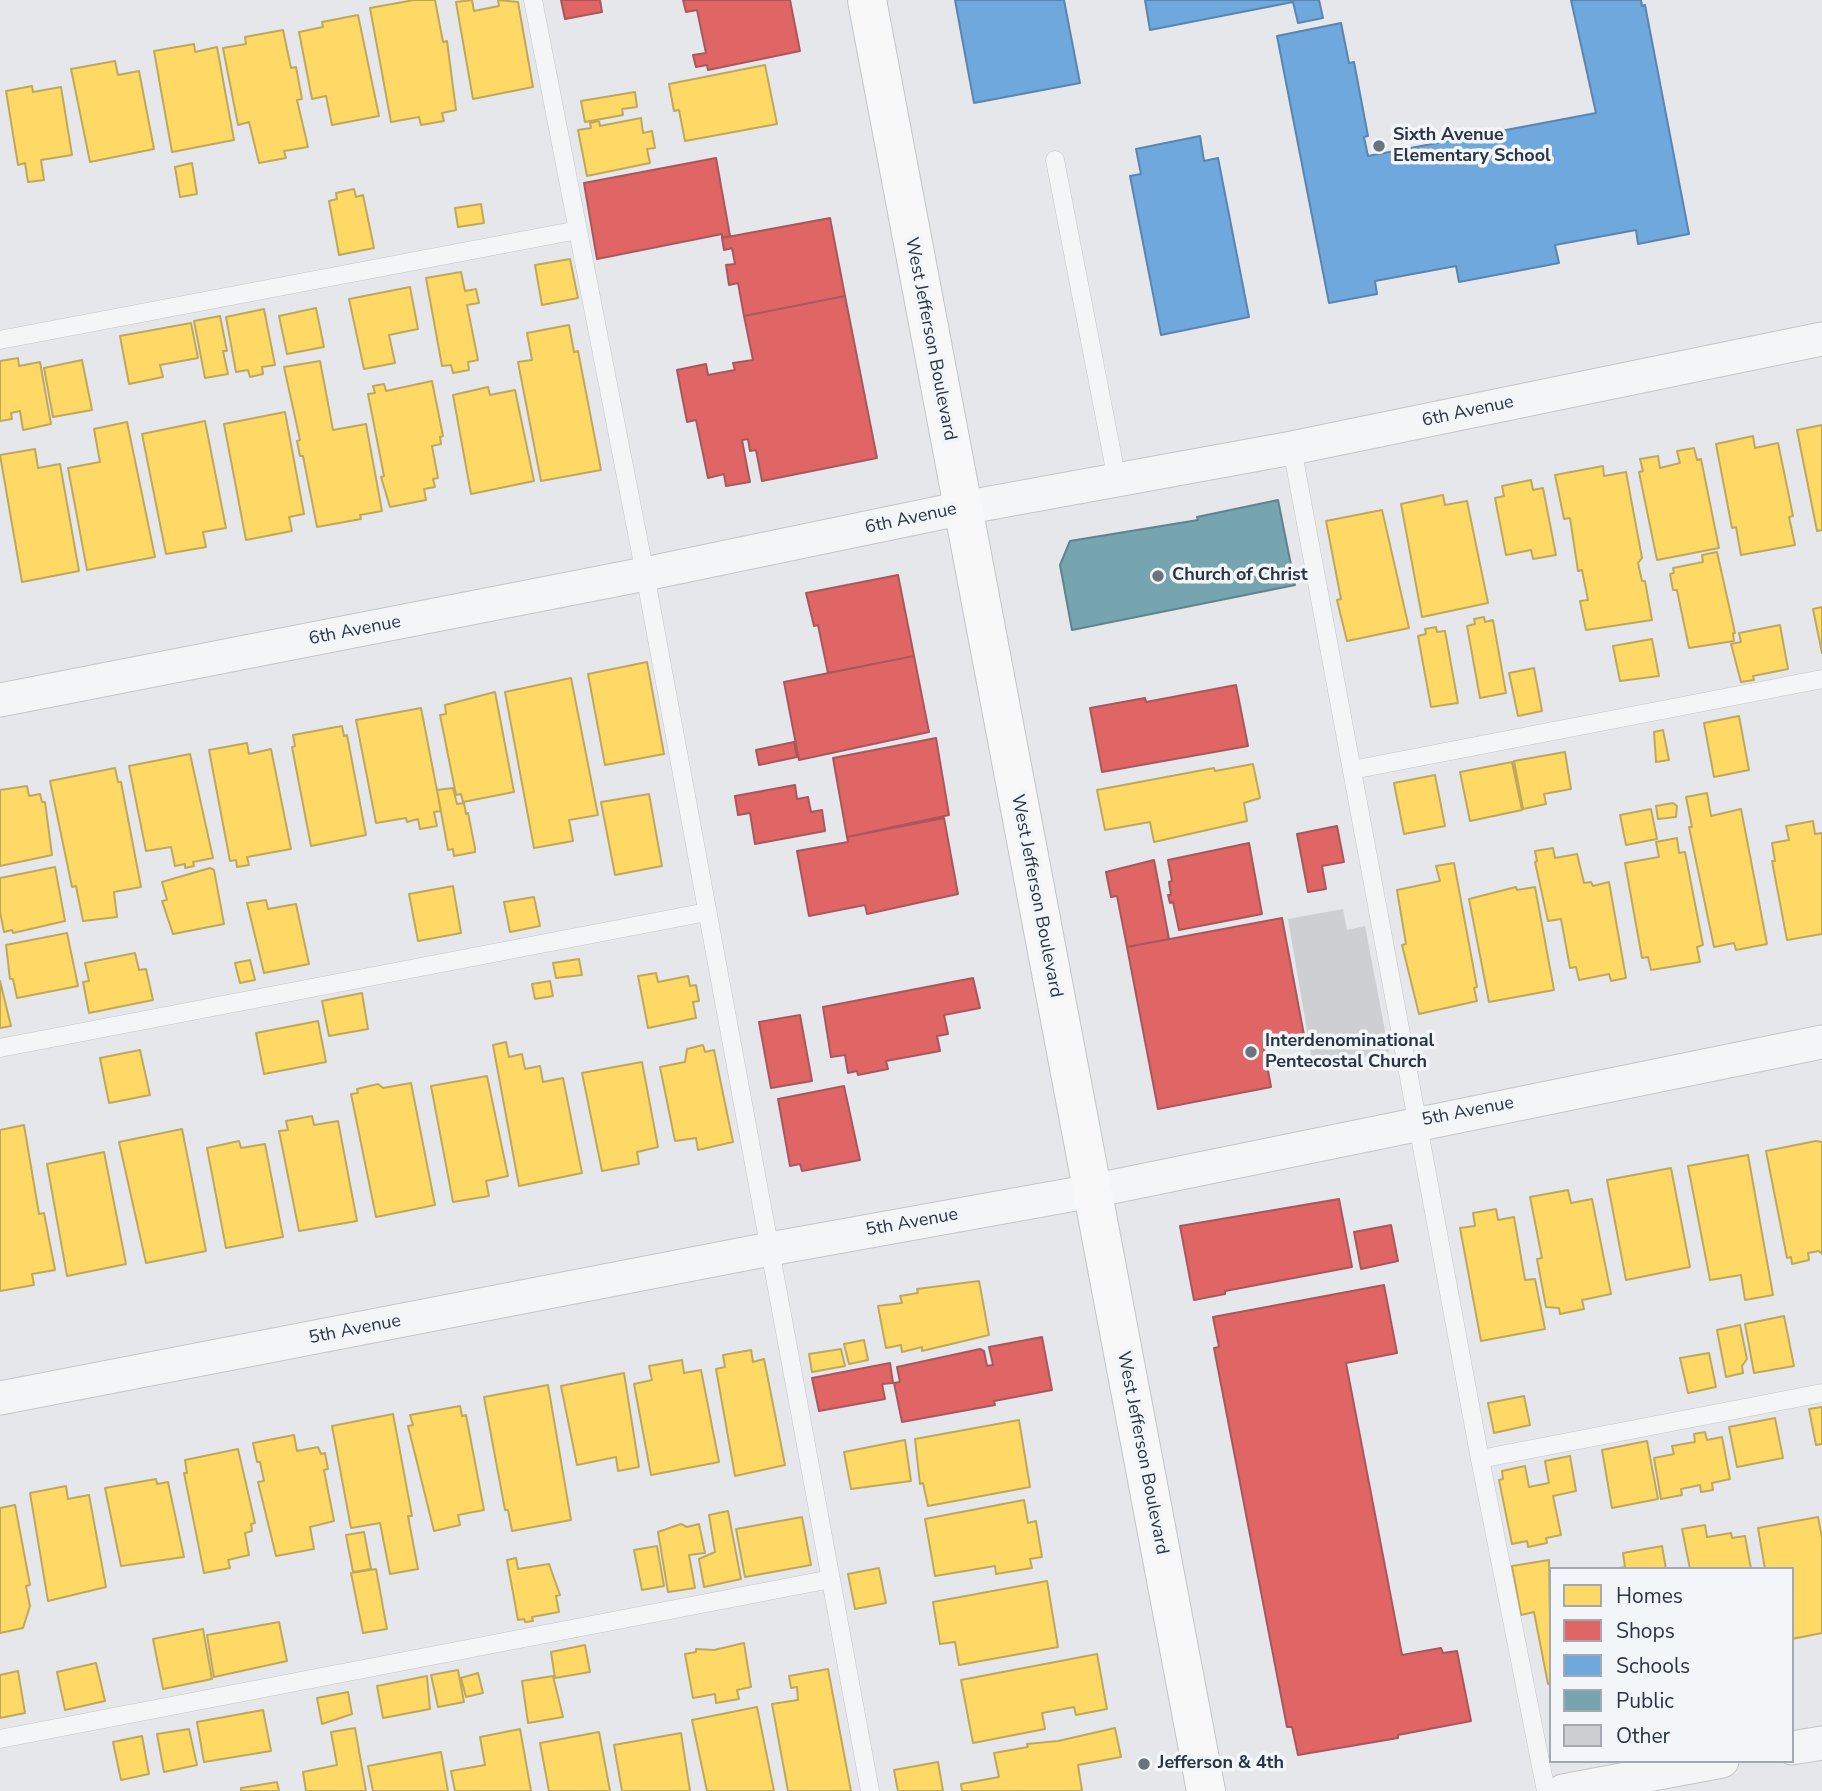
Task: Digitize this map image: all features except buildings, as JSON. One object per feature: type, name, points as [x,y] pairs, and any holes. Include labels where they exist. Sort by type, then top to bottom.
[{"type":"main road","name":"West Jefferson Boulevard","points":[[867,0],[1206,1791]]},
{"type":"street","name":"6th Avenue","points":[[0,700],[645,574],[962,508],[1292,448],[1822,339]]},
{"type":"street","name":"5th Avenue","points":[[0,1398],[770,1249],[1092,1191],[1417,1122],[1822,1042]]},
{"type":"street","points":[[1794,1748],[1822,1743]]},
{"type":"street","points":[[1563,1791],[1711,1763]]},
{"type":"lane","points":[[533,0],[645,574],[870,1791]]},
{"type":"lane","points":[[1055,160],[1117,480]]},
{"type":"lane","points":[[0,340],[578,230]]},
{"type":"lane","points":[[1292,448],[1480,1459],[1546,1791]]},
{"type":"lane","points":[[1352,770],[1822,679]]},
{"type":"lane","points":[[0,1048],[707,912]]},
{"type":"lane","points":[[1480,1459],[1822,1392]]},
{"type":"lane","points":[[0,1739],[831,1579]]},
{"type":"place","name":"Sixth Avenue Elementary School","points":[[1379,146]]},
{"type":"place","name":"Church of Christ","points":[[1158,576]]},
{"type":"place","name":"Interdenominational Pentecostal Church","points":[[1251,1052]]},
{"type":"place","name":"Jefferson & 4th","points":[[1144,1764]]}]
